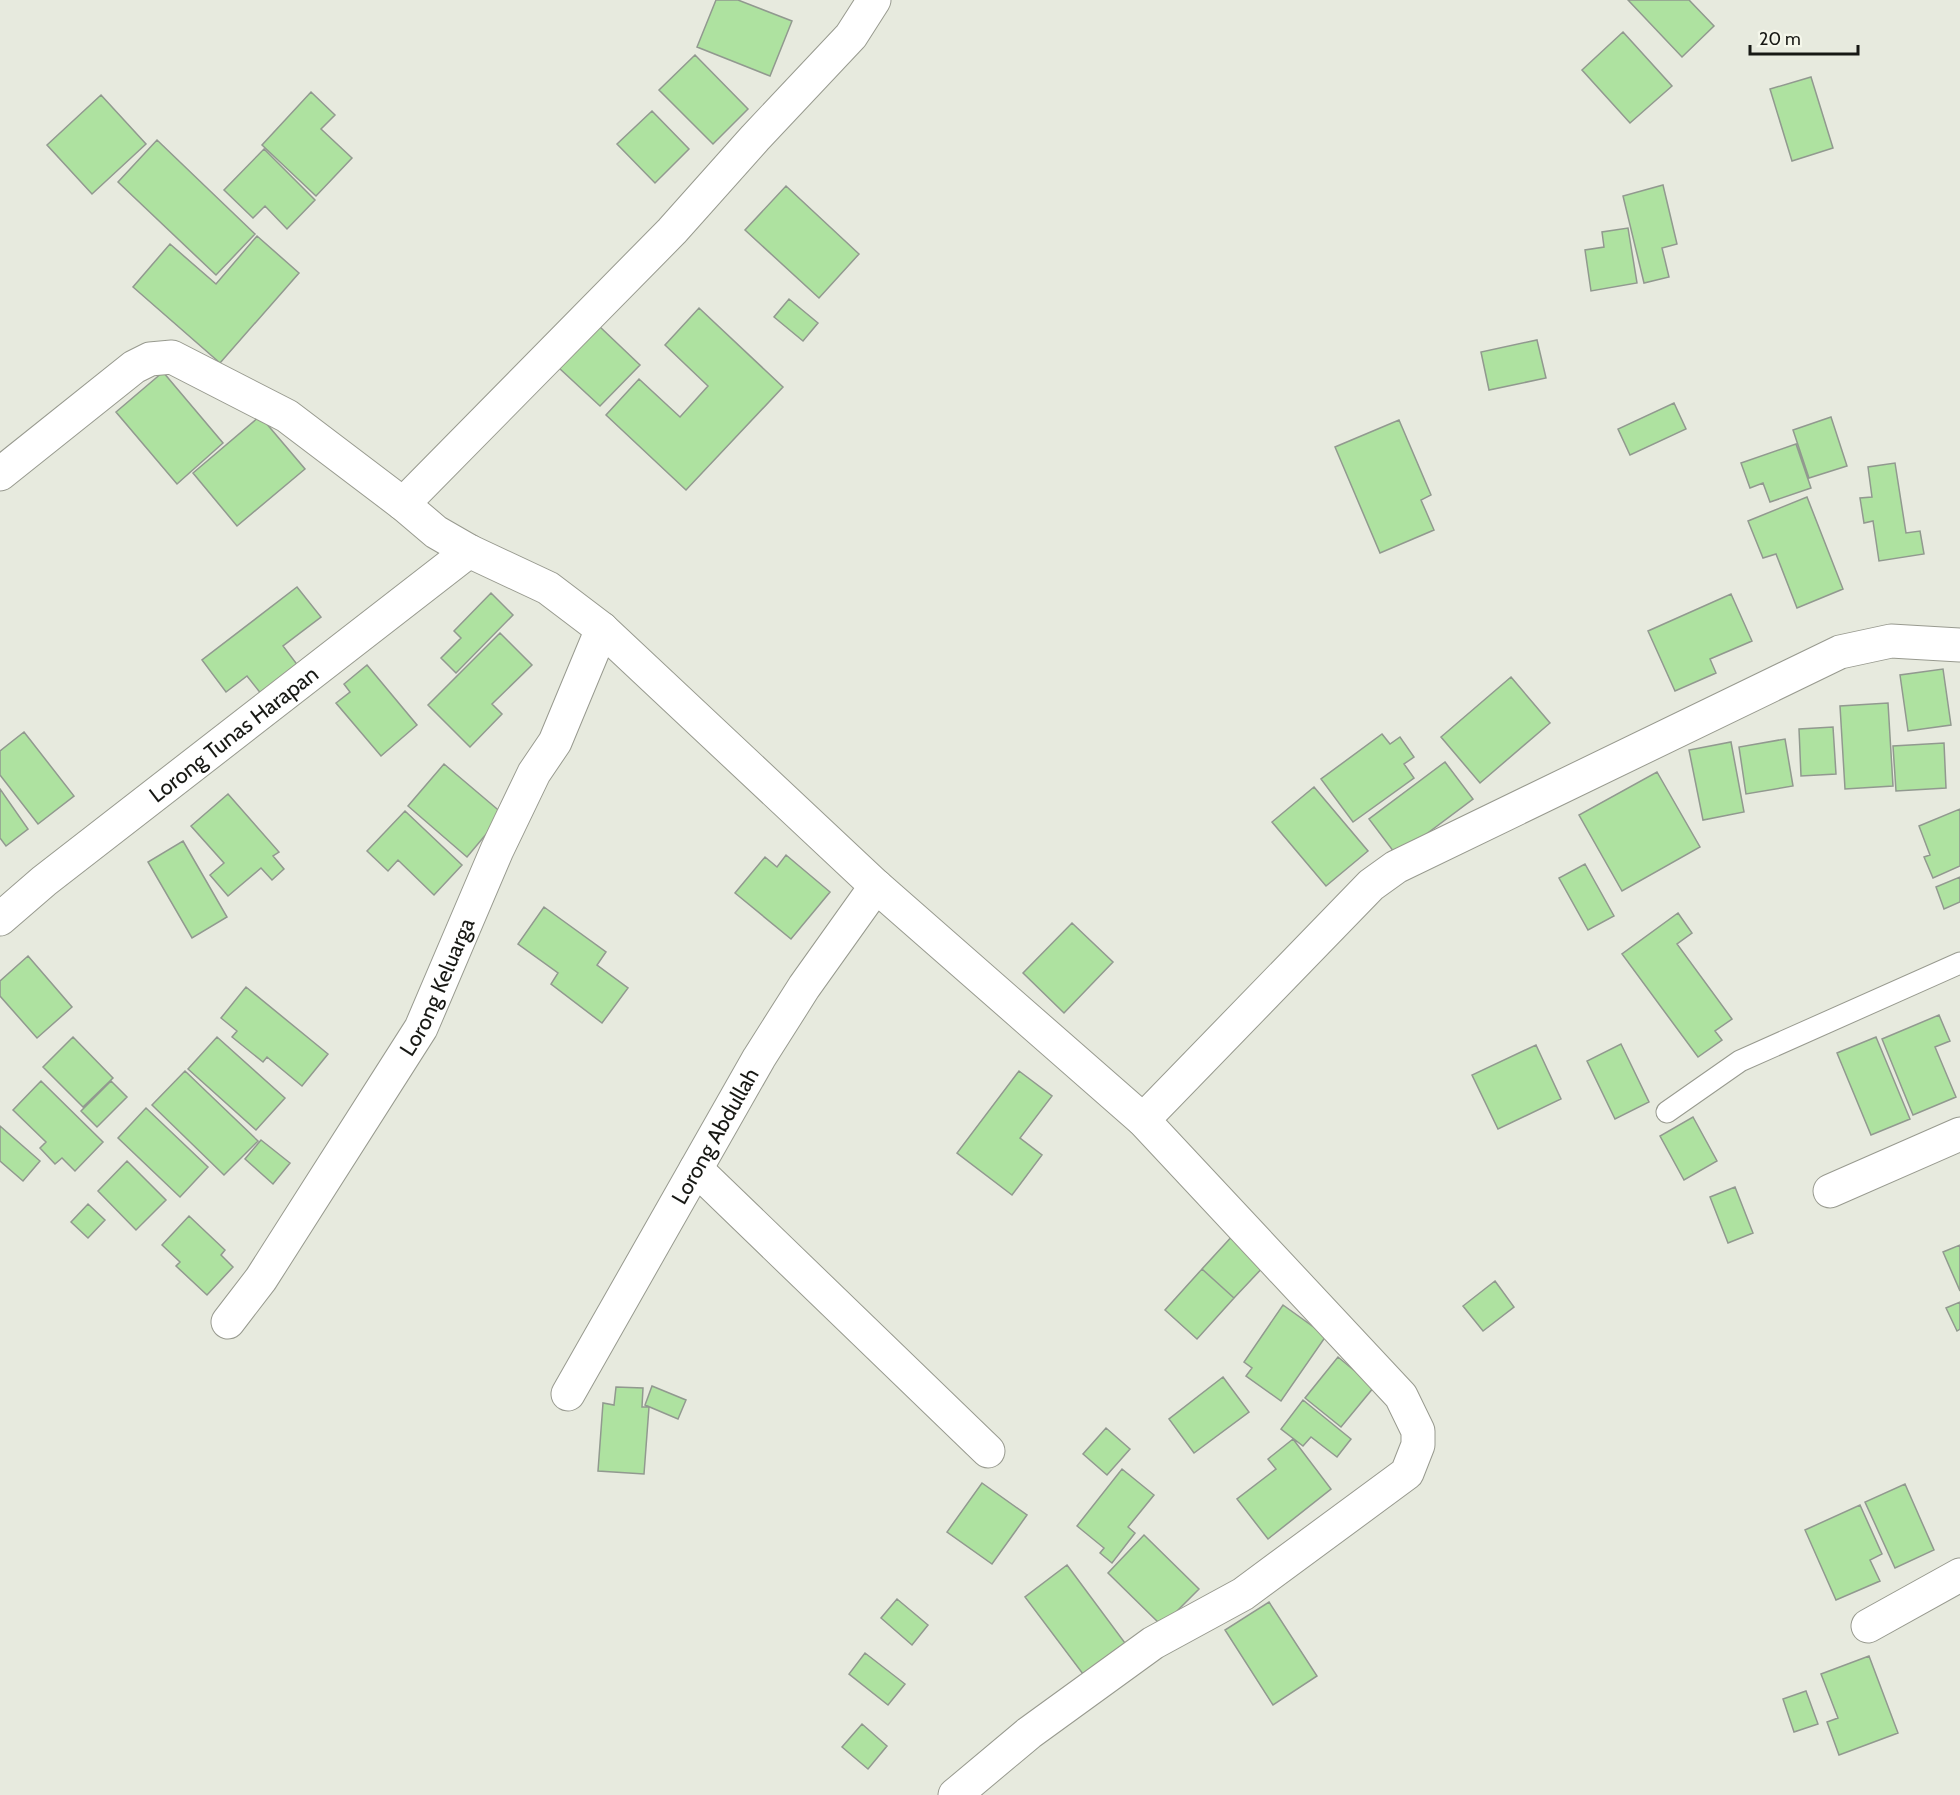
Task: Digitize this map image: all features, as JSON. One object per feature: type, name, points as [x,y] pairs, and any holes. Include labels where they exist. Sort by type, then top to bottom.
[{"type":"street","points":[[403,504],[672,231],[851,36],[874,0]]},
{"type":"street","points":[[0,474],[134,367],[150,359],[172,357],[287,416],[403,504],[436,532],[469,551],[548,588],[602,628],[876,886],[1143,1120],[1401,1396],[1418,1431],[1418,1445],[1407,1473],[1243,1594],[1153,1643],[1029,1733],[955,1795]]},
{"type":"street","name":"Lorong Tunas Harapan","points":[[0,920],[44,881],[469,551]]},
{"type":"street","name":"Lorong Keluarga","points":[[228,1322],[261,1279],[421,1028],[497,850],[534,772],[555,742],[602,628]]},
{"type":"street","points":[[1143,1120],[1371,885],[1396,867],[1840,652],[1891,641],[1960,645]]},
{"type":"street","name":"Lorong Abdullah","points":[[568,1394],[759,1058],[804,987],[876,886]]},
{"type":"street","points":[[1830,1191],[1960,1134]]},
{"type":"street","points":[[696,1169],[988,1451]]},
{"type":"street","points":[[1868,1626],[1960,1575]]},
{"type":"lane","points":[[1667,1112],[1740,1061],[1960,963]]},
{"type":"building","points":[[716,0],[738,0],[792,21],[770,76],[697,47]]},
{"type":"building","points":[[1628,0],[1689,0],[1714,26],[1682,57]]},
{"type":"building","points":[[1623,32],[1672,86],[1630,123],[1582,70]]},
{"type":"building","points":[[695,55],[748,109],[713,144],[659,90]]},
{"type":"building","points":[[1811,77],[1833,148],[1792,161],[1770,89]]},
{"type":"building","points":[[311,92],[335,115],[321,129],[352,158],[316,196],[262,145]]},
{"type":"building","points":[[101,95],[146,144],[92,194],[47,145]]},
{"type":"building","points":[[652,111],[689,149],[655,183],[617,144]]},
{"type":"building","points":[[157,140],[255,234],[216,275],[118,182]]},
{"type":"building","points":[[264,149],[315,200],[287,229],[265,206],[253,218],[224,190]]},
{"type":"building","points":[[1663,185],[1677,244],[1662,248],[1669,277],[1644,283],[1623,196]]},
{"type":"building","points":[[786,186],[859,254],[819,298],[745,230]]},
{"type":"building","points":[[1628,228],[1637,283],[1591,291],[1585,250],[1604,247],[1602,232]]},
{"type":"building","points":[[257,236],[299,273],[220,363],[133,287],[170,244],[216,284]]},
{"type":"building","points":[[789,299],[818,323],[803,341],[774,317]]},
{"type":"building","points":[[699,308],[783,387],[686,490],[606,415],[639,379],[680,417],[708,386],[665,345]]},
{"type":"building","points":[[599,326],[640,365],[600,406],[559,368]]},
{"type":"building","points":[[1537,340],[1546,378],[1489,390],[1481,352]]},
{"type":"building","points":[[163,372],[223,443],[177,484],[116,412]]},
{"type":"building","points":[[1674,403],[1686,429],[1630,455],[1618,429]]},
{"type":"building","points":[[260,416],[305,469],[237,526],[193,473]]},
{"type":"building","points":[[1831,417],[1847,466],[1809,478],[1793,430]]},
{"type":"building","points":[[1399,420],[1431,495],[1421,500],[1434,530],[1380,553],[1335,447]]},
{"type":"building","points":[[1796,444],[1811,488],[1770,502],[1763,483],[1750,488],[1741,463]]},
{"type":"building","points":[[1895,463],[1906,533],[1920,531],[1924,554],[1879,561],[1873,521],[1864,523],[1860,498],[1872,497],[1868,467]]},
{"type":"building","points":[[1807,497],[1843,589],[1797,608],[1776,554],[1763,558],[1748,521]]},
{"type":"building","points":[[297,587],[321,617],[283,646],[299,667],[262,695],[247,676],[226,692],[202,660]]},
{"type":"building","points":[[491,593],[513,615],[456,673],[441,658],[461,638],[454,631]]},
{"type":"building","points":[[1731,594],[1752,641],[1710,659],[1716,673],[1675,691],[1648,631]]},
{"type":"building","points":[[500,633],[532,665],[492,704],[502,714],[470,747],[428,705]]},
{"type":"building","points":[[367,665],[417,725],[381,756],[336,703],[350,692],[344,684]]},
{"type":"building","points":[[1943,669],[1951,725],[1908,731],[1900,675]]},
{"type":"building","points":[[1511,677],[1550,723],[1480,783],[1441,737]]},
{"type":"building","points":[[1888,703],[1893,786],[1845,789],[1840,706]]},
{"type":"building","points":[[1833,727],[1836,774],[1801,776],[1799,729]]},
{"type":"building","points":[[24,732],[74,796],[38,824],[0,775],[0,751]]},
{"type":"building","points":[[1382,734],[1390,744],[1400,737],[1414,757],[1404,764],[1414,778],[1353,822],[1321,779]]},
{"type":"building","points":[[1785,739],[1793,786],[1746,794],[1739,747]]},
{"type":"building","points":[[1731,742],[1744,812],[1703,820],[1689,750]]},
{"type":"building","points":[[1944,743],[1946,788],[1896,791],[1893,746]]},
{"type":"building","points":[[1445,762],[1473,799],[1397,856],[1369,819]]},
{"type":"building","points":[[444,764],[503,814],[467,857],[408,806]]},
{"type":"building","points":[[1657,772],[1700,847],[1622,891],[1579,815]]},
{"type":"building","points":[[1314,787],[1368,851],[1326,886],[1272,822]]},
{"type":"building","points":[[0,789],[28,829],[6,846],[0,838]]},
{"type":"building","points":[[228,794],[279,852],[273,856],[284,869],[272,880],[261,868],[228,896],[210,875],[224,863],[191,826]]},
{"type":"building","points":[[1960,809],[1960,866],[1933,878],[1924,857],[1930,855],[1919,826]]},
{"type":"building","points":[[405,811],[462,865],[434,895],[398,860],[388,871],[367,851]]},
{"type":"building","points":[[183,841],[227,917],[192,938],[148,862]]},
{"type":"building","points":[[786,855],[830,892],[791,939],[735,893],[765,857],[777,867]]},
{"type":"building","points":[[1585,864],[1614,916],[1588,930],[1559,878]]},
{"type":"building","points":[[1960,877],[1960,902],[1944,909],[1936,887]]},
{"type":"building","points":[[544,907],[606,952],[597,965],[628,988],[602,1023],[551,984],[558,973],[518,944]]},
{"type":"building","points":[[1678,913],[1692,933],[1677,944],[1732,1019],[1715,1031],[1722,1040],[1698,1057],[1622,954]]},
{"type":"building","points":[[1072,923],[1113,962],[1064,1013],[1023,973]]},
{"type":"building","points":[[28,956],[72,1007],[37,1038],[0,996],[0,981]]},
{"type":"building","points":[[246,987],[328,1054],[302,1086],[267,1057],[263,1062],[232,1037],[237,1031],[221,1018]]},
{"type":"building","points":[[1939,1015],[1950,1041],[1935,1047],[1956,1097],[1913,1115],[1882,1039]]},
{"type":"building","points":[[73,1037],[113,1078],[83,1107],[43,1067]]},
{"type":"building","points":[[217,1037],[285,1098],[256,1130],[188,1069]]},
{"type":"building","points":[[1876,1037],[1910,1119],[1871,1135],[1837,1053]]},
{"type":"building","points":[[1621,1044],[1649,1102],[1615,1119],[1587,1061]]},
{"type":"building","points":[[1536,1045],[1561,1099],[1498,1129],[1472,1075]]},
{"type":"building","points":[[185,1071],[258,1141],[224,1175],[152,1105]]},
{"type":"building","points":[[1019,1071],[1052,1096],[1020,1138],[1042,1155],[1012,1195],[957,1153]]},
{"type":"building","points":[[41,1081],[103,1142],[75,1171],[62,1158],[55,1164],[40,1148],[46,1142],[13,1110]]},
{"type":"building","points":[[111,1081],[127,1097],[97,1127],[81,1111]]},
{"type":"building","points":[[146,1108],[208,1167],[180,1197],[118,1138]]},
{"type":"building","points":[[1693,1117],[1717,1161],[1684,1180],[1660,1136]]},
{"type":"building","points":[[0,1126],[40,1161],[23,1181],[0,1161]]},
{"type":"building","points":[[261,1140],[290,1163],[273,1184],[245,1159]]},
{"type":"building","points":[[127,1161],[166,1200],[136,1230],[98,1191]]},
{"type":"building","points":[[1735,1187],[1753,1233],[1728,1243],[1710,1197]]},
{"type":"building","points":[[88,1204],[105,1220],[88,1238],[71,1222]]},
{"type":"building","points":[[189,1216],[225,1250],[221,1255],[233,1267],[207,1295],[176,1266],[180,1262],[162,1245]]},
{"type":"building","points":[[1235,1233],[1267,1263],[1234,1298],[1202,1269]]},
{"type":"building","points":[[1960,1245],[1960,1291],[1943,1252]]},
{"type":"building","points":[[1202,1269],[1234,1298],[1197,1339],[1165,1310]]},
{"type":"building","points":[[1495,1281],[1514,1307],[1483,1331],[1463,1306]]},
{"type":"building","points":[[1960,1302],[1960,1329],[1957,1331],[1946,1308]]},
{"type":"building","points":[[1283,1305],[1326,1336],[1281,1401],[1246,1376],[1252,1368],[1244,1362]]},
{"type":"building","points":[[1338,1357],[1374,1387],[1341,1427],[1305,1398]]},
{"type":"building","points":[[1223,1377],[1249,1412],[1194,1453],[1169,1419]]},
{"type":"building","points":[[652,1386],[686,1400],[678,1419],[645,1405]]},
{"type":"building","points":[[616,1387],[643,1388],[642,1407],[649,1407],[644,1474],[598,1471],[603,1403],[614,1405]]},
{"type":"building","points":[[1303,1400],[1351,1439],[1337,1457],[1311,1437],[1303,1446],[1281,1429]]},
{"type":"building","points":[[1106,1428],[1130,1449],[1107,1475],[1083,1454]]},
{"type":"building","points":[[1293,1439],[1331,1489],[1268,1539],[1237,1499],[1276,1469],[1268,1459]]},
{"type":"building","points":[[1122,1469],[1154,1495],[1128,1527],[1135,1533],[1112,1563],[1100,1553],[1104,1548],[1077,1526]]},
{"type":"building","points":[[982,1483],[1027,1515],[992,1564],[947,1532]]},
{"type":"building","points":[[1905,1484],[1934,1550],[1895,1568],[1865,1502]]},
{"type":"building","points":[[1860,1505],[1882,1554],[1870,1560],[1880,1581],[1836,1600],[1805,1530]]},
{"type":"building","points":[[1144,1535],[1199,1589],[1162,1626],[1108,1573]]},
{"type":"building","points":[[1067,1565],[1125,1643],[1083,1674],[1025,1597]]},
{"type":"building","points":[[897,1599],[928,1625],[912,1645],[881,1618]]},
{"type":"building","points":[[1269,1602],[1317,1676],[1273,1705],[1225,1630]]},
{"type":"building","points":[[865,1653],[905,1684],[888,1705],[849,1674]]},
{"type":"building","points":[[1869,1656],[1898,1733],[1839,1755],[1827,1722],[1838,1718],[1821,1674]]},
{"type":"building","points":[[1806,1691],[1818,1724],[1794,1732],[1783,1699]]},
{"type":"building","points":[[862,1724],[887,1746],[868,1769],[842,1747]]}]
